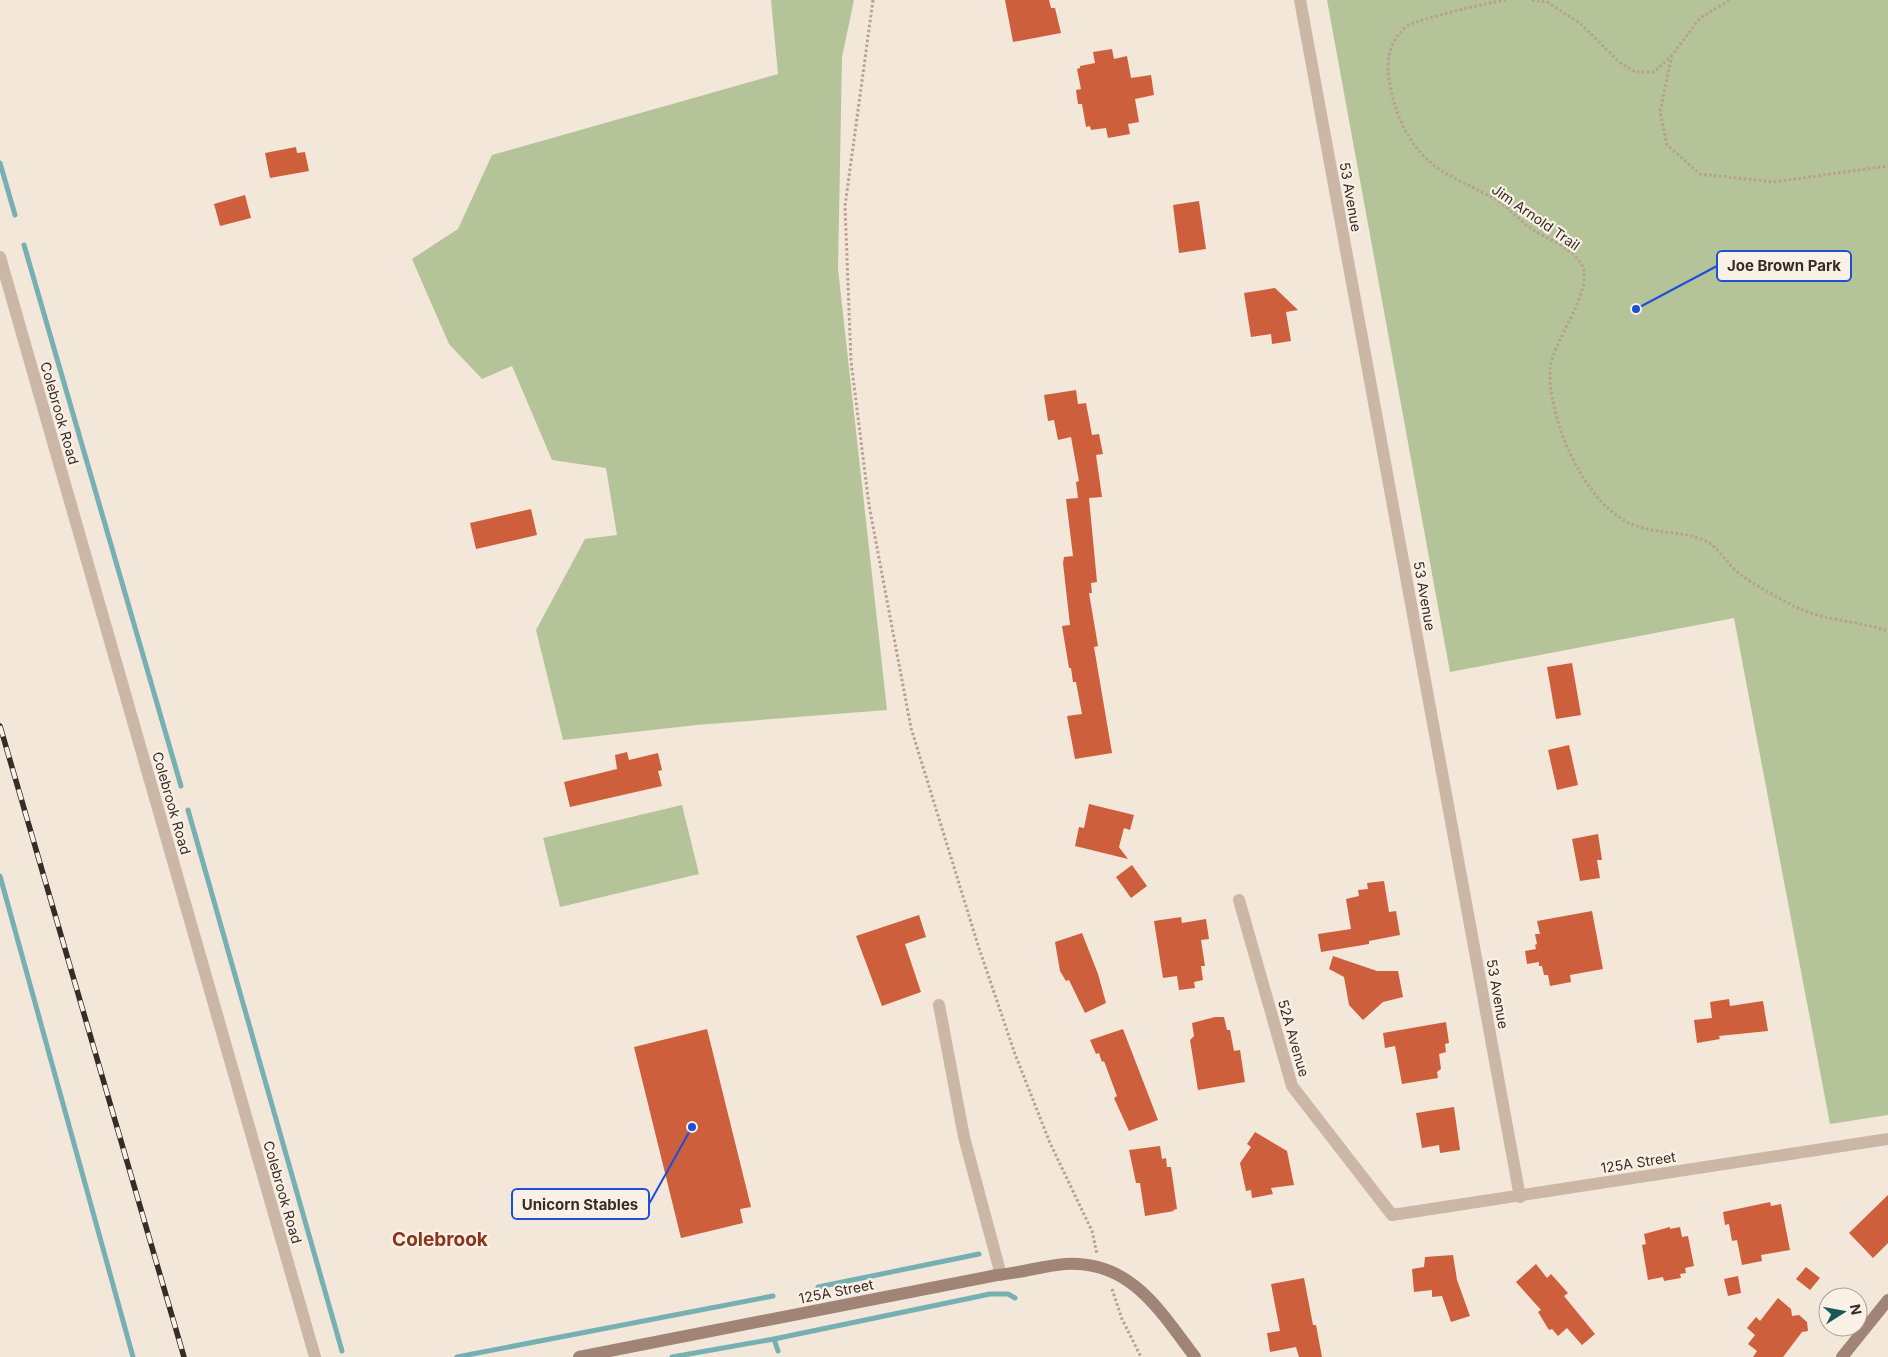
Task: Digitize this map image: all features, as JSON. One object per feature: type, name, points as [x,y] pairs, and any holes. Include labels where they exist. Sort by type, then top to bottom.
[{"type":"street","name":"53 Avenue","points":[[1300,0],[1520,1197]]},
{"type":"street","name":"Colebrook Road","points":[[0,257],[315,1357]]},
{"type":"street","name":"52A Avenue","points":[[1239,900],[1292,1086],[1392,1215]]},
{"type":"street","points":[[939,1005],[964,1137],[1001,1275]]},
{"type":"street","name":"125A Street","points":[[1392,1215],[1520,1197],[1888,1139]]},
{"type":"street","name":"125A Street","points":[[579,1357],[1001,1275],[1067,1264],[1100,1267],[1113,1272],[1138,1287],[1154,1303],[1195,1357]]},
{"type":"street","points":[[1842,1357],[1888,1300]]},
{"type":"path","points":[[873,0],[845,206],[851,361],[869,505],[911,728],[978,945],[1015,1054],[1050,1143],[1092,1231],[1100,1267]]},
{"type":"path","name":"Jim Arnold Trail","points":[[1506,0],[1409,25],[1396,37],[1387,59],[1390,92],[1403,126],[1423,156],[1442,171],[1500,202],[1530,228],[1570,251],[1582,265],[1584,278],[1579,298],[1550,364],[1550,384],[1557,423],[1581,473],[1607,508],[1633,525],[1706,540],[1740,575],[1792,606],[1810,613],[1888,631]]},
{"type":"path","points":[[1532,0],[1547,2],[1581,24],[1619,62],[1635,72],[1654,72],[1672,55],[1700,18],[1730,0]]},
{"type":"path","points":[[1672,55],[1660,112],[1668,145],[1700,174],[1774,182],[1888,166]]},
{"type":"path","points":[[1113,1272],[1111,1288],[1122,1319],[1141,1357]]},
{"type":"green space","points":[[771,0],[854,0],[842,57],[838,269],[887,710],[696,725],[563,740],[536,630],[585,539],[617,535],[606,468],[552,460],[512,366],[482,379],[449,344],[412,259],[458,229],[492,155],[778,74]]},
{"type":"green space","points":[[1327,0],[1888,0],[1888,1115],[1830,1124],[1734,618],[1450,672]]},
{"type":"green space","points":[[682,805],[699,874],[560,907],[543,838]]},
{"type":"building","points":[[1005,0],[1049,0],[1051,8],[1055,8],[1061,33],[1013,42]]},
{"type":"building","points":[[1112,49],[1114,59],[1127,56],[1131,78],[1151,75],[1154,95],[1135,99],[1139,122],[1128,124],[1130,134],[1108,138],[1106,128],[1091,130],[1090,126],[1086,127],[1082,104],[1078,104],[1076,90],[1081,89],[1077,69],[1080,66],[1095,63],[1093,52]]},
{"type":"building","points":[[296,147],[297,153],[305,152],[309,171],[270,178],[265,153]]},
{"type":"building","points":[[245,195],[251,218],[220,226],[214,204]]},
{"type":"building","points":[[1199,201],[1206,249],[1179,253],[1173,205]]},
{"type":"building","points":[[1275,288],[1298,310],[1286,312],[1291,341],[1272,344],[1271,334],[1251,337],[1244,293]]},
{"type":"building","points":[[1076,390],[1078,404],[1086,403],[1092,435],[1099,434],[1103,454],[1096,455],[1102,497],[1089,498],[1097,582],[1091,583],[1092,593],[1089,593],[1098,646],[1094,647],[1112,753],[1075,759],[1067,716],[1082,714],[1076,682],[1073,682],[1071,668],[1069,668],[1062,626],[1070,625],[1063,563],[1064,557],[1073,556],[1066,499],[1078,498],[1076,482],[1079,481],[1071,437],[1058,440],[1054,420],[1048,421],[1044,395]]},
{"type":"building","points":[[531,509],[537,535],[476,549],[470,523]]},
{"type":"building","points":[[1572,663],[1581,715],[1556,719],[1547,667]]},
{"type":"building","points":[[1569,745],[1578,785],[1557,790],[1548,750]]},
{"type":"building","points":[[627,752],[629,760],[658,753],[662,770],[658,771],[662,786],[570,807],[564,782],[617,769],[615,755]]},
{"type":"building","points":[[1089,804],[1134,815],[1130,830],[1124,828],[1119,847],[1128,859],[1075,846],[1079,827],[1084,828]]},
{"type":"building","points":[[1598,834],[1602,860],[1597,860],[1600,878],[1580,881],[1572,839]]},
{"type":"building","points":[[1132,865],[1147,886],[1131,898],[1116,877]]},
{"type":"building","points":[[1384,881],[1389,912],[1396,911],[1400,935],[1369,941],[1369,944],[1321,952],[1318,934],[1351,929],[1346,899],[1359,896],[1358,890],[1368,889],[1367,883]]},
{"type":"building","points":[[1592,911],[1603,969],[1570,975],[1571,982],[1550,986],[1548,975],[1544,975],[1539,962],[1527,964],[1525,951],[1536,949],[1535,934],[1540,934],[1537,921]]},
{"type":"building","points":[[919,915],[926,937],[905,944],[921,992],[882,1006],[856,936]]},
{"type":"building","points":[[1181,917],[1182,923],[1206,919],[1209,939],[1201,940],[1205,966],[1201,966],[1203,980],[1194,982],[1195,988],[1179,990],[1177,976],[1163,978],[1154,921]]},
{"type":"building","points":[[1082,933],[1098,974],[1106,1003],[1085,1013],[1069,980],[1066,981],[1060,971],[1055,942]]},
{"type":"building","points":[[1333,956],[1377,971],[1398,971],[1403,997],[1383,1002],[1363,1020],[1349,1005],[1344,977],[1329,969]]},
{"type":"building","points":[[1729,999],[1730,1006],[1763,1001],[1768,1031],[1719,1036],[1720,1039],[1697,1043],[1694,1020],[1712,1018],[1710,1002]]},
{"type":"building","points":[[1215,1017],[1224,1017],[1227,1030],[1230,1030],[1234,1051],[1240,1050],[1245,1082],[1198,1090],[1190,1040],[1194,1036],[1192,1023]]},
{"type":"building","points":[[1446,1022],[1449,1043],[1445,1044],[1446,1052],[1439,1054],[1441,1069],[1437,1072],[1438,1078],[1402,1084],[1395,1046],[1385,1048],[1383,1033]]},
{"type":"building","points":[[707,1029],[751,1207],[740,1209],[743,1223],[681,1238],[634,1047]]},
{"type":"building","points":[[1123,1029],[1158,1120],[1129,1131],[1114,1098],[1117,1096],[1104,1061],[1102,1062],[1099,1053],[1096,1054],[1090,1040]]},
{"type":"building","points":[[1454,1107],[1460,1150],[1440,1153],[1439,1145],[1422,1148],[1416,1113]]},
{"type":"building","points":[[1255,1132],[1287,1151],[1294,1185],[1271,1188],[1273,1194],[1252,1198],[1251,1190],[1246,1191],[1240,1163],[1251,1147],[1247,1144]]},
{"type":"building","points":[[1160,1146],[1162,1159],[1166,1158],[1167,1167],[1171,1167],[1177,1209],[1145,1216],[1140,1183],[1136,1183],[1129,1150]]},
{"type":"building","points":[[1888,1195],[1888,1243],[1873,1258],[1849,1233]]},
{"type":"building","points":[[1770,1202],[1771,1206],[1781,1204],[1790,1250],[1761,1255],[1762,1261],[1742,1265],[1737,1240],[1732,1241],[1729,1224],[1725,1225],[1723,1212]]},
{"type":"building","points":[[1670,1227],[1670,1229],[1680,1227],[1682,1237],[1688,1236],[1694,1266],[1685,1268],[1686,1273],[1680,1274],[1681,1278],[1664,1281],[1663,1277],[1648,1280],[1642,1245],[1646,1244],[1644,1234]]},
{"type":"building","points":[[1453,1255],[1457,1280],[1470,1316],[1451,1322],[1442,1296],[1432,1297],[1432,1290],[1414,1292],[1412,1269],[1424,1267],[1425,1257]]},
{"type":"building","points":[[1536,1264],[1547,1278],[1551,1274],[1568,1293],[1564,1296],[1595,1334],[1582,1345],[1567,1328],[1558,1336],[1552,1329],[1549,1330],[1538,1312],[1541,1310],[1516,1282]]},
{"type":"building","points":[[1806,1267],[1820,1278],[1810,1290],[1796,1279]]},
{"type":"building","points":[[1738,1276],[1741,1293],[1728,1296],[1724,1279]]},
{"type":"building","points":[[1304,1278],[1313,1325],[1316,1325],[1322,1357],[1299,1357],[1296,1347],[1270,1352],[1267,1333],[1280,1331],[1271,1284]]},
{"type":"building","points":[[1778,1298],[1791,1309],[1792,1316],[1799,1315],[1807,1322],[1808,1331],[1802,1332],[1783,1357],[1753,1357],[1757,1351],[1748,1344],[1755,1335],[1747,1328],[1756,1317],[1760,1321]]},
{"type":"waterway","points":[[0,163],[15,215]]},
{"type":"waterway","points":[[24,245],[181,786]]},
{"type":"waterway","points":[[188,810],[342,1351]]},
{"type":"waterway","points":[[0,876],[133,1357]]},
{"type":"waterway","points":[[818,1287],[979,1254]]},
{"type":"waterway","points":[[672,1357],[774,1339],[990,1294],[1008,1294],[1015,1298]]},
{"type":"waterway","points":[[457,1357],[773,1296]]},
{"type":"waterway","points":[[774,1339],[778,1351]]},
{"type":"railway","points":[[0,726],[184,1357]]},
{"type":"place","name":"Joe Brown Park","points":[[1636,309]]},
{"type":"place","name":"Unicorn Stables","points":[[692,1127]]},
{"type":"district","name":"Colebrook","points":[[440,1239]]}]
